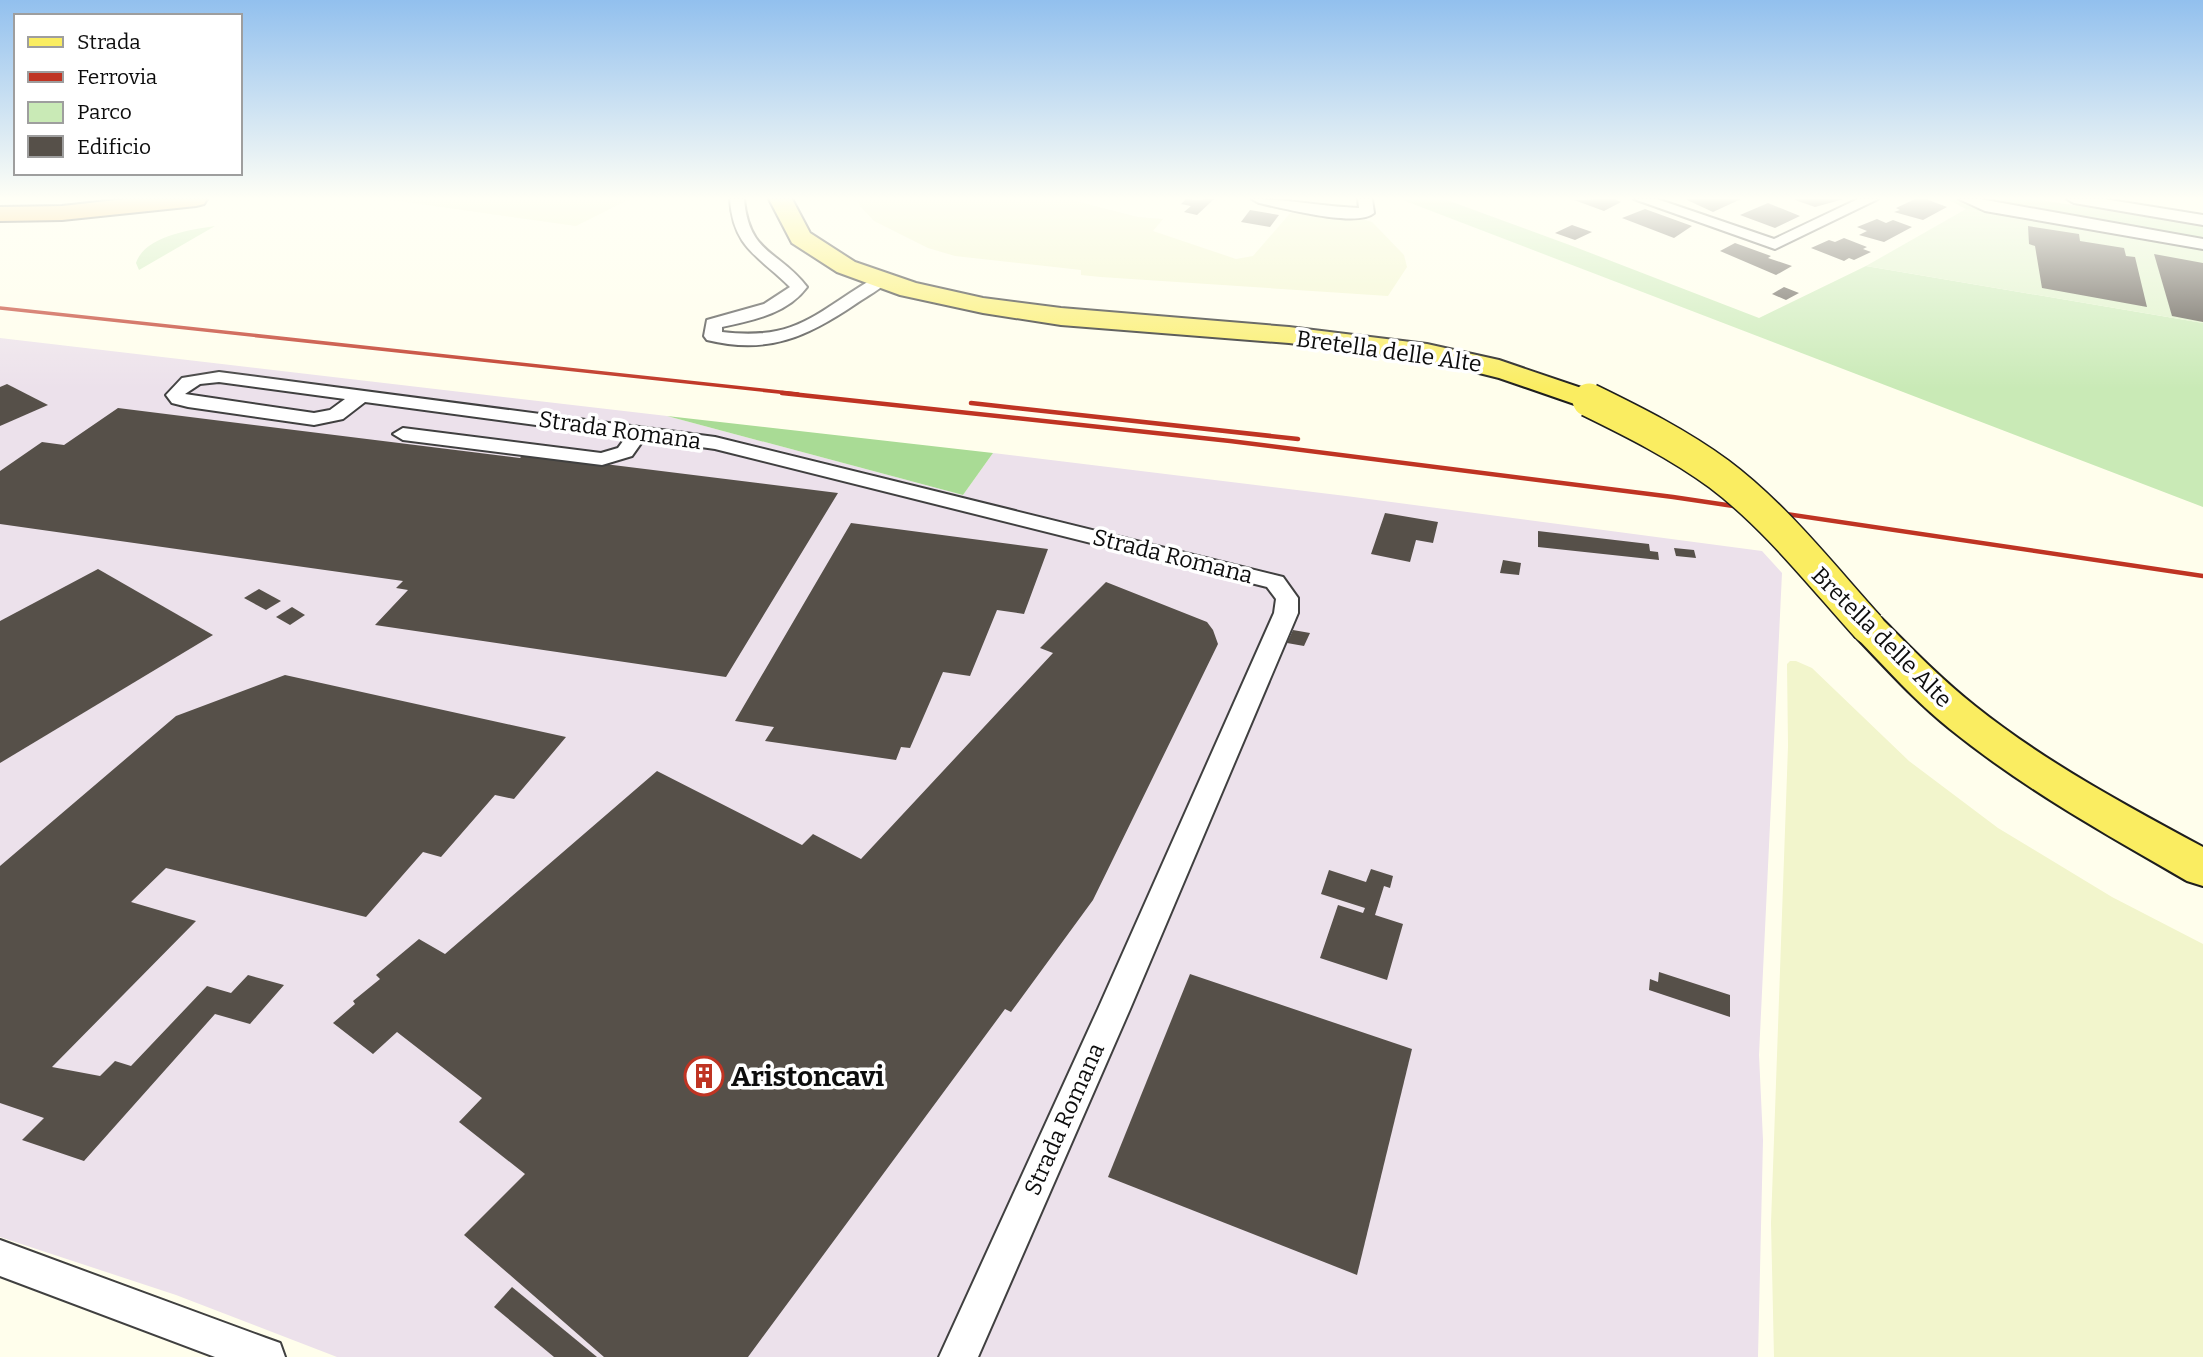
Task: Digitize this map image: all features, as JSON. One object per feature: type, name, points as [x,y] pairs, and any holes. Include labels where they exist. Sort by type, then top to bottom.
[{"type":"main road","name":"Bretella delle Alte","points":[[837,262],[880,281],[977,306],[1425,352],[1498,367],[1588,400],[1660,435],[1728,481],[1754,503],[1932,692],[1991,739],[2074,793],[2203,868]]},
{"type":"street","points":[[770,262],[790,277],[799,288],[788,300],[768,311],[713,324],[713,336],[744,341],[776,338],[796,332],[880,281]]},
{"type":"street","name":"Strada Romana","points":[[361,396],[336,415],[314,419],[179,400],[175,395],[177,389],[185,384],[209,377],[361,396],[639,433],[746,449],[1275,582],[1287,598],[1286,612],[1114,1009],[958,1357]]},
{"type":"street","points":[[403,434],[602,458],[625,452],[639,433]]},
{"type":"street","points":[[0,1258],[265,1357]]},
{"type":"shaded area","points":[[0,338],[667,416],[963,495],[993,453],[1762,551],[1782,573],[1759,1055],[1763,1140],[1758,1357],[337,1357],[176,1295],[0,1237]]},
{"type":"green space","points":[[136,262],[152,262],[139,270]]},
{"type":"green space","points":[[1012,262],[1406,262],[1407,267],[1388,296],[1101,277],[1081,275],[1081,270]]},
{"type":"green space","points":[[1565,262],[1615,262],[1759,318],[1866,266],[2203,323],[2203,507]]},
{"type":"green space","points":[[1872,262],[2203,262],[2203,323],[1866,266]]},
{"type":"green space","points":[[667,416],[993,453],[963,495]]},
{"type":"green space","points":[[1790,661],[1812,668],[1909,761],[1998,828],[2112,897],[2203,944],[2203,1357],[1774,1357],[1771,1223],[1788,746],[1787,664]]},
{"type":"building","points":[[1746,262],[1781,262],[1792,266],[1776,275]]},
{"type":"building","points":[[2038,262],[2136,262],[2147,307],[2042,288]]},
{"type":"building","points":[[2156,262],[2203,263],[2203,322],[2172,316]]},
{"type":"building","points":[[1784,287],[1799,293],[1786,300],[1772,294]]},
{"type":"building","points":[[7,384],[48,405],[0,426],[0,387]]},
{"type":"building","points":[[118,408],[520,458],[524,454],[838,493],[726,677],[375,625],[408,590],[396,588],[403,581],[0,524],[0,471],[42,442],[64,445]]},
{"type":"building","points":[[1385,513],[1438,522],[1433,543],[1416,540],[1410,562],[1371,554]]},
{"type":"building","points":[[851,523],[1048,549],[1024,614],[997,610],[970,676],[943,672],[910,748],[901,747],[896,760],[765,741],[774,727],[735,721]]},
{"type":"building","points":[[1538,531],[1649,544],[1650,551],[1658,552],[1659,560],[1538,547]]},
{"type":"building","points":[[1674,548],[1694,550],[1696,558],[1676,556]]},
{"type":"building","points":[[1503,560],[1521,563],[1519,575],[1500,573]]},
{"type":"building","points":[[98,569],[213,635],[0,763],[0,621]]},
{"type":"building","name":"Aristoncavi","points":[[1106,582],[1207,622],[1218,644],[1093,900],[1011,1012],[1005,1009],[748,1357],[604,1357],[464,1235],[525,1174],[459,1122],[482,1098],[397,1032],[373,1054],[333,1023],[355,1004],[353,1001],[380,979],[376,975],[419,939],[445,954],[657,771],[802,845],[813,834],[861,859],[1053,653],[1040,648]]},
{"type":"building","points":[[259,589],[281,601],[266,610],[244,598]]},
{"type":"building","points":[[292,607],[305,615],[290,625],[276,617]]},
{"type":"building","points":[[1293,630],[1310,633],[1304,646],[1287,643]]},
{"type":"building","points":[[285,675],[566,737],[514,799],[495,795],[441,857],[423,852],[366,917],[166,868],[131,902],[196,921],[52,1067],[100,1076],[115,1061],[131,1066],[207,986],[231,993],[248,975],[284,985],[250,1024],[215,1014],[84,1161],[22,1140],[44,1118],[0,1103],[0,866],[176,716]]},
{"type":"building","points":[[1371,869],[1393,876],[1390,888],[1384,886],[1375,915],[1403,924],[1387,980],[1320,958],[1338,905],[1363,913],[1365,908],[1321,894],[1329,870],[1366,882]]},
{"type":"building","points":[[1659,972],[1730,995],[1730,1017],[1649,990],[1650,979],[1658,982]]},
{"type":"building","points":[[1190,974],[1412,1049],[1357,1275],[1108,1177]]},
{"type":"building","points":[[512,1287],[597,1357],[554,1357],[494,1307]]},
{"type":"railway","points":[[0,308],[798,394]]},
{"type":"railway","points":[[782,393],[1230,441],[1673,497],[2203,576]]},
{"type":"railway","points":[[971,403],[1298,439]]},
{"type":"place","name":"Aristoncavi","points":[[704,1076]]}]
